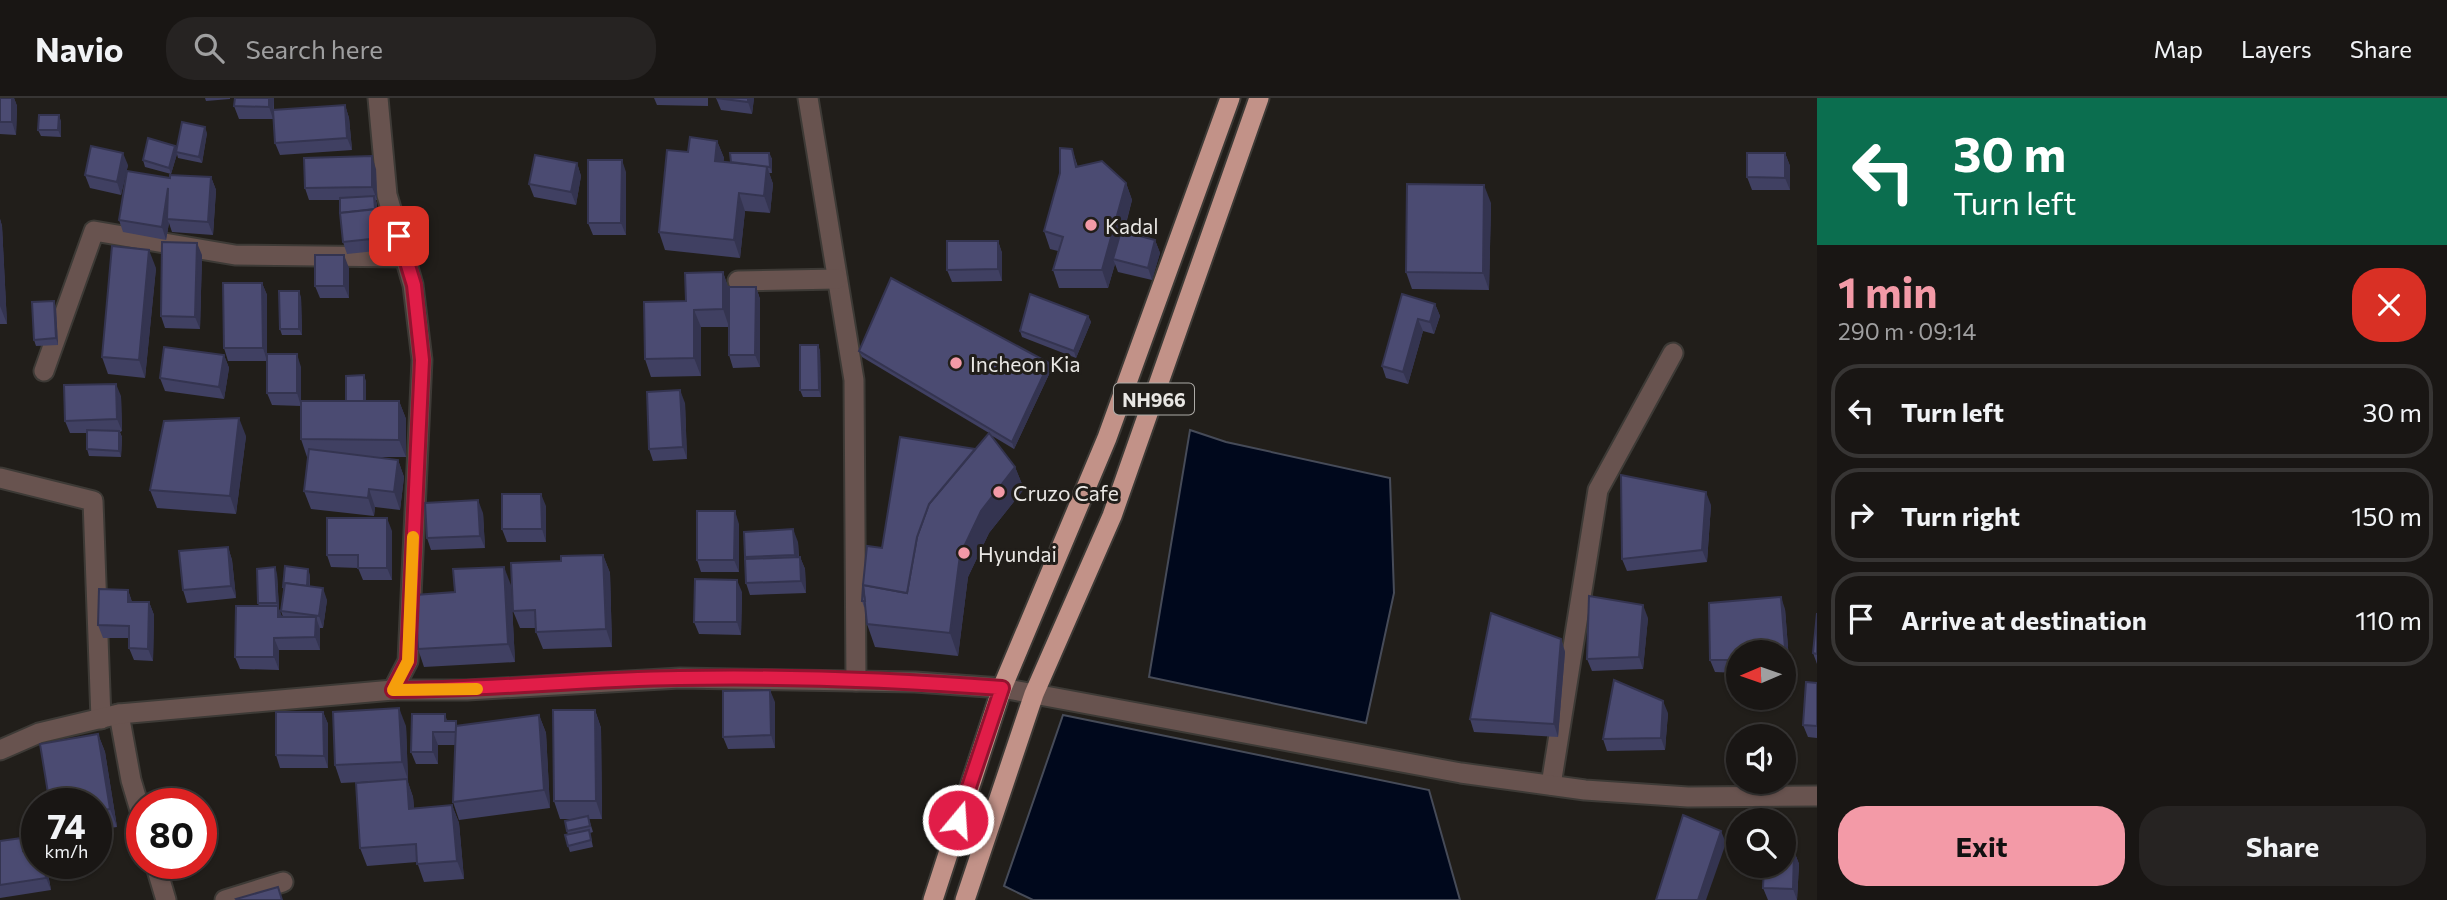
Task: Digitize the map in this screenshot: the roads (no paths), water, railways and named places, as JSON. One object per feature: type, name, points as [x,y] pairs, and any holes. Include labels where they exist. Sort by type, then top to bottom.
[{"type":"highway","name":"NH966","points":[[933,900],[1002,688],[1107,438],[1230,98]]},
{"type":"highway","name":"NH966","points":[[965,900],[1034,694],[1112,516],[1259,98]]},
{"type":"street","points":[[378,98],[387,195],[414,285],[422,360],[408,661],[393,690]]},
{"type":"street","points":[[808,98],[854,380],[856,681]]},
{"type":"street","points":[[44,371],[94,231],[235,255],[405,257]]},
{"type":"street","points":[[738,281],[837,279]]},
{"type":"street","points":[[1551,785],[1598,490],[1673,353]]},
{"type":"street","points":[[0,478],[93,501],[110,717],[133,788]]},
{"type":"street","points":[[0,750],[39,733],[110,717],[393,690],[467,690],[680,678],[856,681],[1002,688],[1435,769],[1551,785],[1688,797],[1817,796]]},
{"type":"street","points":[[160,879],[166,900]]},
{"type":"street","points":[[225,900],[283,882]]},
{"type":"water","points":[[1190,430],[1226,442],[1390,478],[1394,593],[1366,723],[1149,677]]},
{"type":"water","points":[[1063,715],[1429,790],[1460,900],[1033,900],[1004,886]]},
{"type":"place","name":"Kadal","points":[[1091,225]]},
{"type":"place","name":"Incheon Kia","points":[[956,363]]},
{"type":"place","name":"Cruzo Cafe","points":[[999,492]]},
{"type":"place","name":"Hyundai","points":[[964,553]]}]
